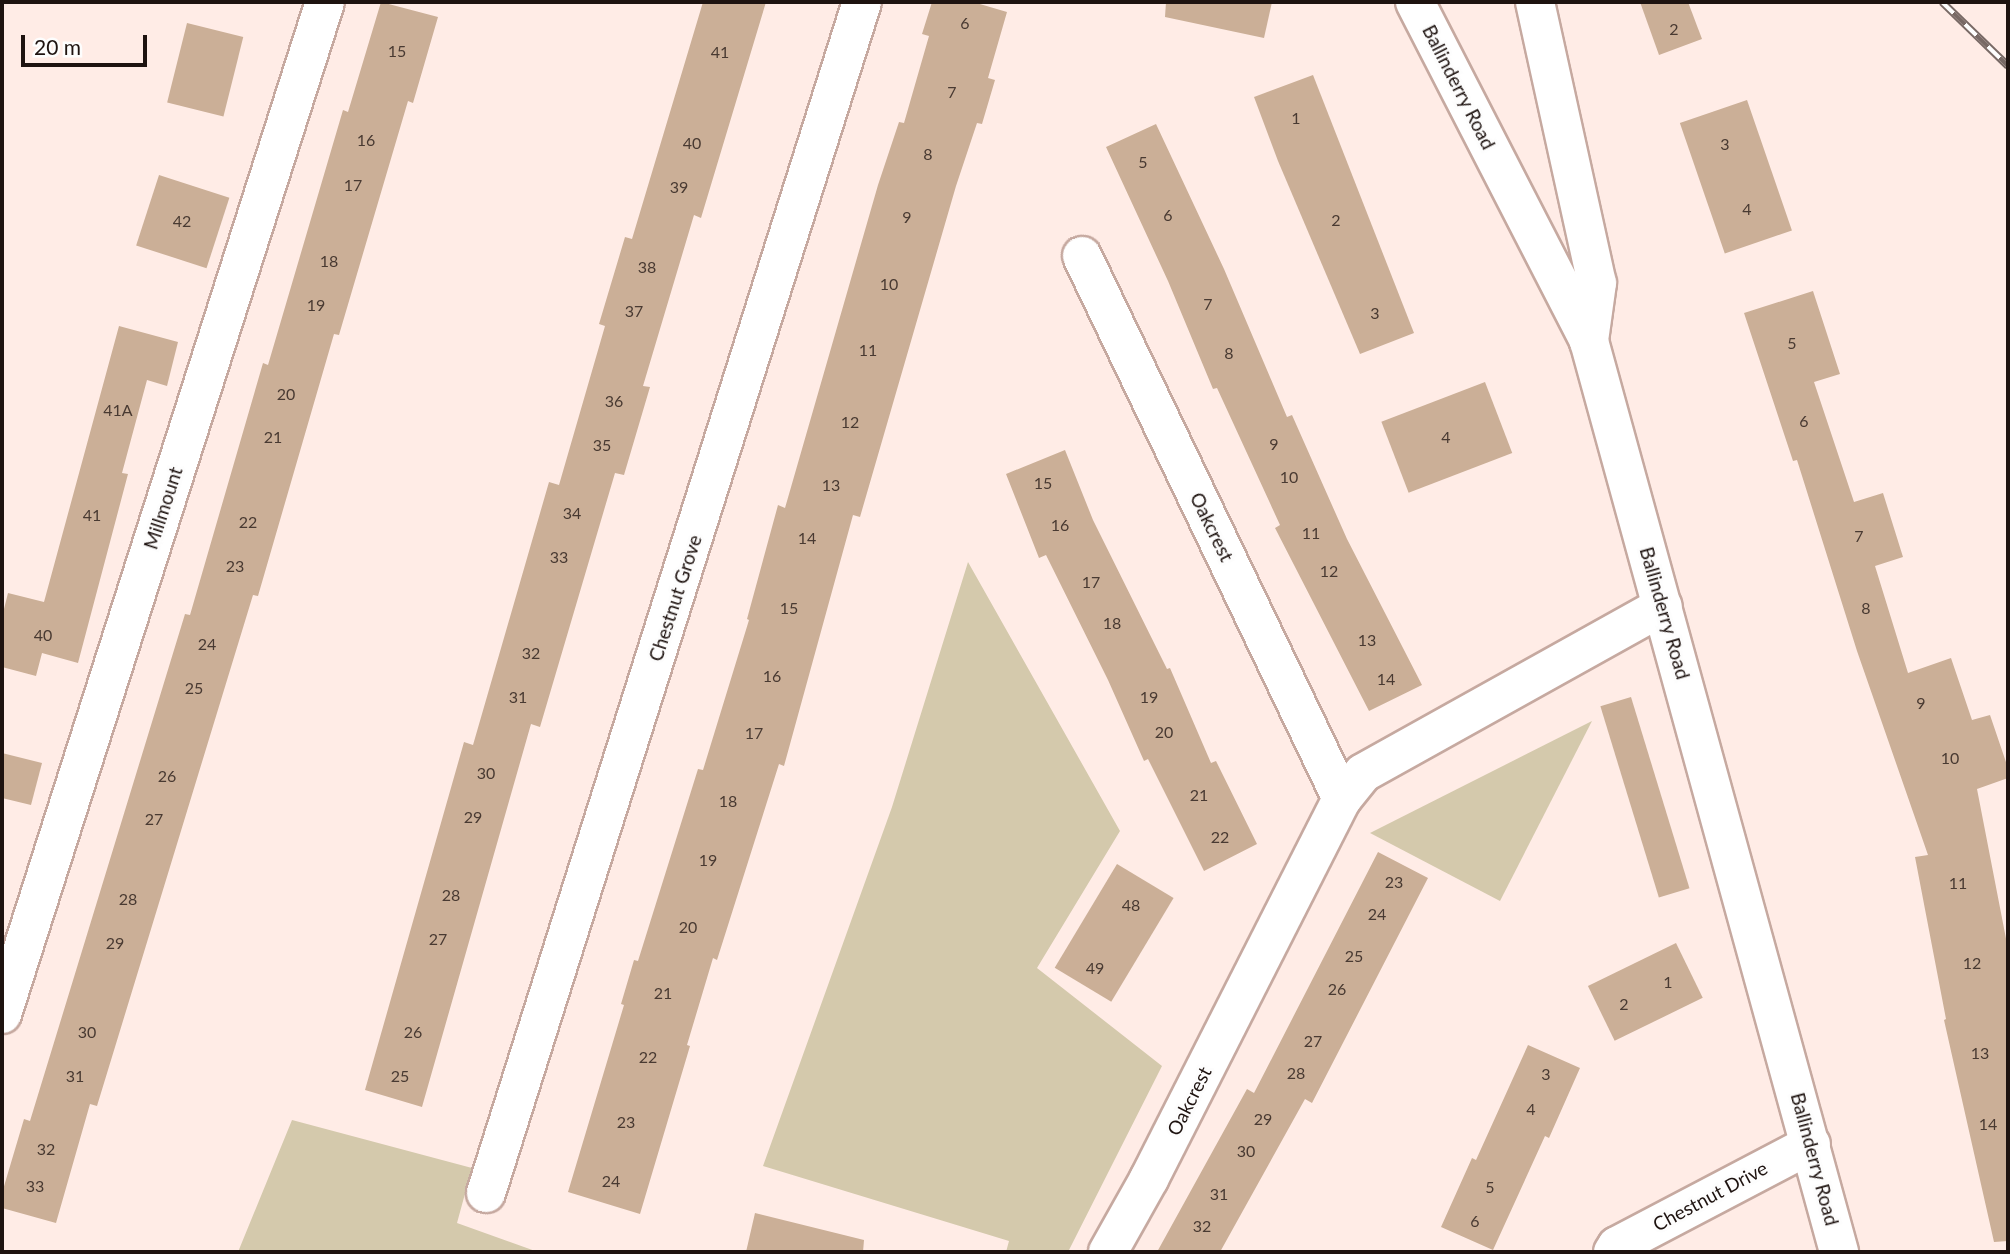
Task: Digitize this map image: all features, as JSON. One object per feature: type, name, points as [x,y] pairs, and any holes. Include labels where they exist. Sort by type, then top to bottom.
[{"type":"street","name":"Millmount","points":[[2,1014],[325,2]]},
{"type":"street","name":"Chestnut Grove","points":[[486,1193],[862,2]]},
{"type":"street","name":"Ballinderry Road","points":[[1415,2],[1589,341],[1839,1252]]},
{"type":"street","points":[[1535,2],[1597,283],[1589,341]]},
{"type":"street","name":"Oakcrest","points":[[1082,256],[1342,799]]},
{"type":"street","name":"Oakcrest","points":[[1108,1252],[1149,1179],[1342,799],[1363,772],[1663,606]]},
{"type":"street","name":"Chestnut Drive","points":[[1613,1252],[1617,1246],[1811,1143]]},
{"type":"shaded area","points":[[968,562],[1120,831],[1037,968],[1162,1066],[1068,1252],[1006,1252],[1009,1241],[763,1166],[892,807]]},
{"type":"shaded area","points":[[1592,721],[1500,901],[1370,833]]},
{"type":"shaded area","points":[[292,1120],[472,1168],[457,1223],[538,1252],[238,1252]]},
{"type":"building","points":[[381,2],[438,17],[413,103],[408,101],[339,335],[334,334],[258,596],[253,595],[97,1106],[90,1104],[56,1223],[2,1208],[2,1193],[24,1119],[30,1121],[185,614],[190,615],[263,363],[268,365],[343,110],[348,112]]},
{"type":"building","points":[[703,2],[766,2],[701,218],[694,215],[643,386],[650,387],[624,475],[615,473],[540,727],[531,724],[422,1107],[365,1090],[464,742],[473,745],[549,482],[559,485],[605,326],[599,324],[625,237],[632,239]]},
{"type":"building","points":[[932,2],[973,2],[1007,12],[988,78],[995,80],[982,124],[977,123],[956,186],[860,517],[853,515],[784,766],[779,764],[717,960],[713,958],[640,1214],[568,1192],[624,1005],[621,1004],[634,960],[638,961],[698,769],[703,770],[749,620],[747,619],[778,505],[785,508],[878,185],[899,122],[904,123],[929,36],[922,34]]},
{"type":"building","points":[[1166,2],[1272,2],[1264,38],[1165,17]]},
{"type":"building","points":[[1640,2],[1688,2],[1702,39],[1659,55]]},
{"type":"building","points":[[187,23],[243,37],[223,117],[167,103]]},
{"type":"building","points":[[1313,75],[1414,333],[1360,354],[1278,161],[1254,97]]},
{"type":"building","points":[[1747,100],[1792,230],[1725,254],[1680,123]]},
{"type":"building","points":[[1156,124],[1224,269],[1287,417],[1292,415],[1347,539],[1422,685],[1369,711],[1275,528],[1280,525],[1217,388],[1213,389],[1168,281],[1106,147]]},
{"type":"building","points":[[159,175],[229,198],[207,268],[136,245]]},
{"type":"building","points":[[1813,291],[1840,374],[1814,382],[1854,502],[1883,493],[1903,557],[1875,566],[1908,673],[1951,658],[1972,720],[1990,715],[2008,768],[2008,778],[1977,789],[2008,949],[2008,1241],[1994,1242],[1944,1020],[1946,1019],[1915,857],[1928,855],[1857,651],[1797,460],[1793,461],[1744,313]]},
{"type":"building","points":[[119,326],[178,342],[167,386],[147,380],[122,473],[128,474],[78,663],[42,653],[36,676],[2,667],[2,617],[8,593],[44,602]]},
{"type":"building","points":[[1485,382],[1512,453],[1409,493],[1381,422]]},
{"type":"building","points":[[1065,450],[1093,520],[1167,669],[1170,668],[1211,763],[1216,761],[1257,844],[1204,871],[1148,759],[1144,761],[1108,680],[1046,555],[1039,558],[1006,474]]},
{"type":"building","points":[[1631,697],[1689,888],[1659,898],[1600,706]]},
{"type":"building","points":[[2,753],[42,763],[31,805],[2,798]]},
{"type":"building","points":[[1378,852],[1428,878],[1312,1103],[1305,1099],[1220,1252],[1157,1252],[1247,1089],[1254,1093]]},
{"type":"building","points":[[1117,864],[1174,898],[1111,1002],[1055,968]]},
{"type":"building","points":[[1676,943],[1703,998],[1615,1041],[1588,986]]},
{"type":"building","points":[[1528,1045],[1580,1068],[1549,1138],[1545,1136],[1493,1250],[1441,1227],[1472,1158],[1476,1160]]},
{"type":"building","points":[[755,1213],[864,1240],[863,1252],[746,1252]]},
{"type":"railway","points":[[1942,2],[2008,66]]}]
